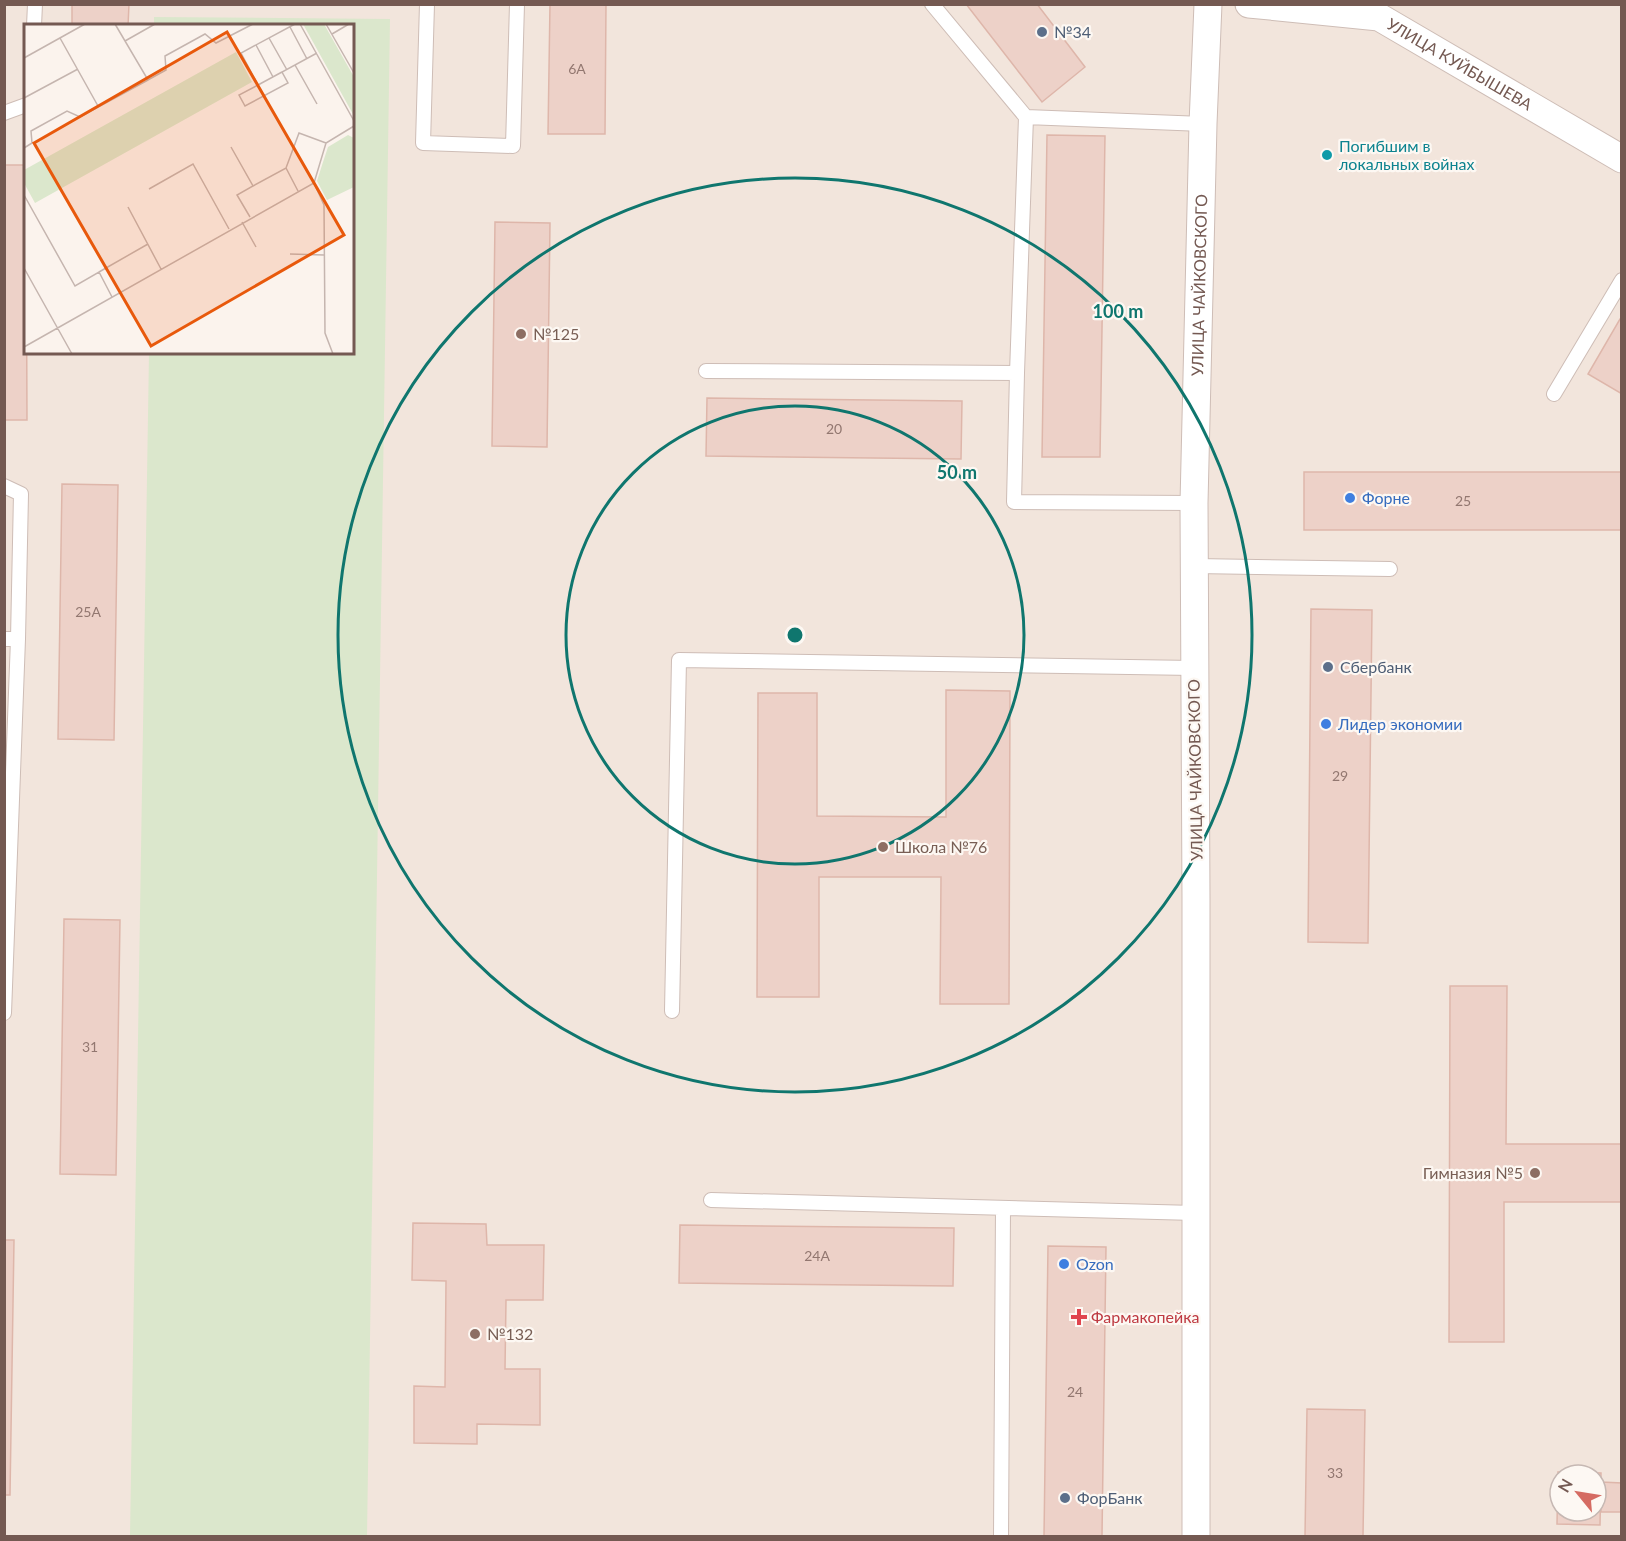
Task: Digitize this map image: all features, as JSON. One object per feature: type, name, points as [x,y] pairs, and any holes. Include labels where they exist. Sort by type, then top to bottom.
[{"type":"street","name":"УЛИЦА ЧАЙКОВСКОГО","points":[[1196,1536],[1194,503],[1208,4]]},
{"type":"street","name":"УЛИЦА КУЙБЫШЕВА","points":[[1249,4],[1379,17],[1622,159]]},
{"type":"lane","points":[[34,24],[35,4]]},
{"type":"lane","points":[[427,4],[423,143],[513,146],[517,4]]},
{"type":"lane","points":[[932,4],[1026,117],[1014,502],[1194,503]]},
{"type":"lane","points":[[4,113],[24,106]]},
{"type":"lane","points":[[1026,117],[1203,124]]},
{"type":"lane","points":[[1554,394],[1622,280]]},
{"type":"lane","points":[[706,371],[1017,373]]},
{"type":"lane","points":[[4,486],[21,494],[11,639],[4,1013]]},
{"type":"lane","points":[[1195,566],[1390,569]]},
{"type":"lane","points":[[672,1011],[679,660],[1194,668]]},
{"type":"lane","points":[[711,1200],[1196,1213]]},
{"type":"lane","points":[[1001,1536],[1004,1208]]},
{"type":"shaded area","points":[[5,5],[1621,5],[1621,1536],[5,1536]]},
{"type":"green space","points":[[154,17],[390,19],[367,1536],[130,1536],[149,354],[354,354],[354,24],[154,24]]},
{"type":"building","points":[[72,4],[129,4],[128,24],[72,24]]},
{"type":"building","points":[[550,4],[606,4],[605,134],[548,134]]},
{"type":"building","points":[[966,4],[1037,4],[1085,67],[1042,102]]},
{"type":"building","points":[[1047,135],[1105,136],[1100,457],[1042,457]]},
{"type":"building","points":[[4,165],[24,165],[24,354],[27,354],[27,420],[4,420]]},
{"type":"building","name":"№125","points":[[495,222],[550,223],[547,447],[492,446]]},
{"type":"building","points":[[1622,319],[1622,394],[1588,374]]},
{"type":"building","points":[[707,398],[962,401],[961,459],[706,456]]},
{"type":"building","points":[[1304,472],[1622,472],[1622,530],[1304,530]]},
{"type":"building","points":[[62,484],[118,485],[114,740],[58,739]]},
{"type":"building","points":[[1311,609],[1372,610],[1368,943],[1308,942]]},
{"type":"building","name":"Школа №76","points":[[946,690],[1010,691],[1009,1004],[940,1004],[941,877],[819,877],[819,997],[757,997],[758,693],[817,693],[817,816],[946,817]]},
{"type":"building","points":[[64,919],[120,920],[116,1175],[60,1174]]},
{"type":"building","name":"Гимназия №5","points":[[1450,986],[1507,986],[1506,1144],[1622,1144],[1622,1202],[1504,1202],[1504,1342],[1449,1342]]},
{"type":"building","name":"№132","points":[[413,1223],[486,1224],[487,1245],[544,1245],[543,1300],[506,1300],[505,1369],[540,1369],[540,1425],[477,1424],[477,1444],[414,1443],[414,1386],[445,1387],[446,1281],[412,1280]]},
{"type":"building","points":[[680,1225],[954,1228],[953,1286],[679,1283]]},
{"type":"building","points":[[4,1240],[14,1240],[10,1495],[4,1495]]},
{"type":"building","points":[[1048,1246],[1106,1247],[1102,1536],[1044,1536]]},
{"type":"building","points":[[1307,1409],[1365,1410],[1363,1536],[1305,1536]]},
{"type":"building","points":[[1608,1482],[1622,1483],[1622,1512],[1608,1512]]},
{"type":"building","points":[[1557,1523],[1600,1523],[1600,1525],[1557,1524]]},
{"type":"place","name":"№34","points":[[1042,32]]},
{"type":"place","name":"Погибшим в локальных войнах","points":[[1327,155]]},
{"type":"place","name":"№125","points":[[521,334]]},
{"type":"place","name":"Форне","points":[[1350,498]]},
{"type":"place","name":"Сбербанк","points":[[1328,667]]},
{"type":"place","name":"Лидер экономии","points":[[1326,724]]},
{"type":"place","name":"Школа №76","points":[[883,847]]},
{"type":"place","name":"Гимназия №5","points":[[1535,1173]]},
{"type":"place","name":"Ozon","points":[[1064,1264]]},
{"type":"place","name":"Фармакопейка","points":[[1079,1317]]},
{"type":"place","name":"№132","points":[[475,1334]]},
{"type":"place","name":"ФорБанк","points":[[1065,1498]]}]
